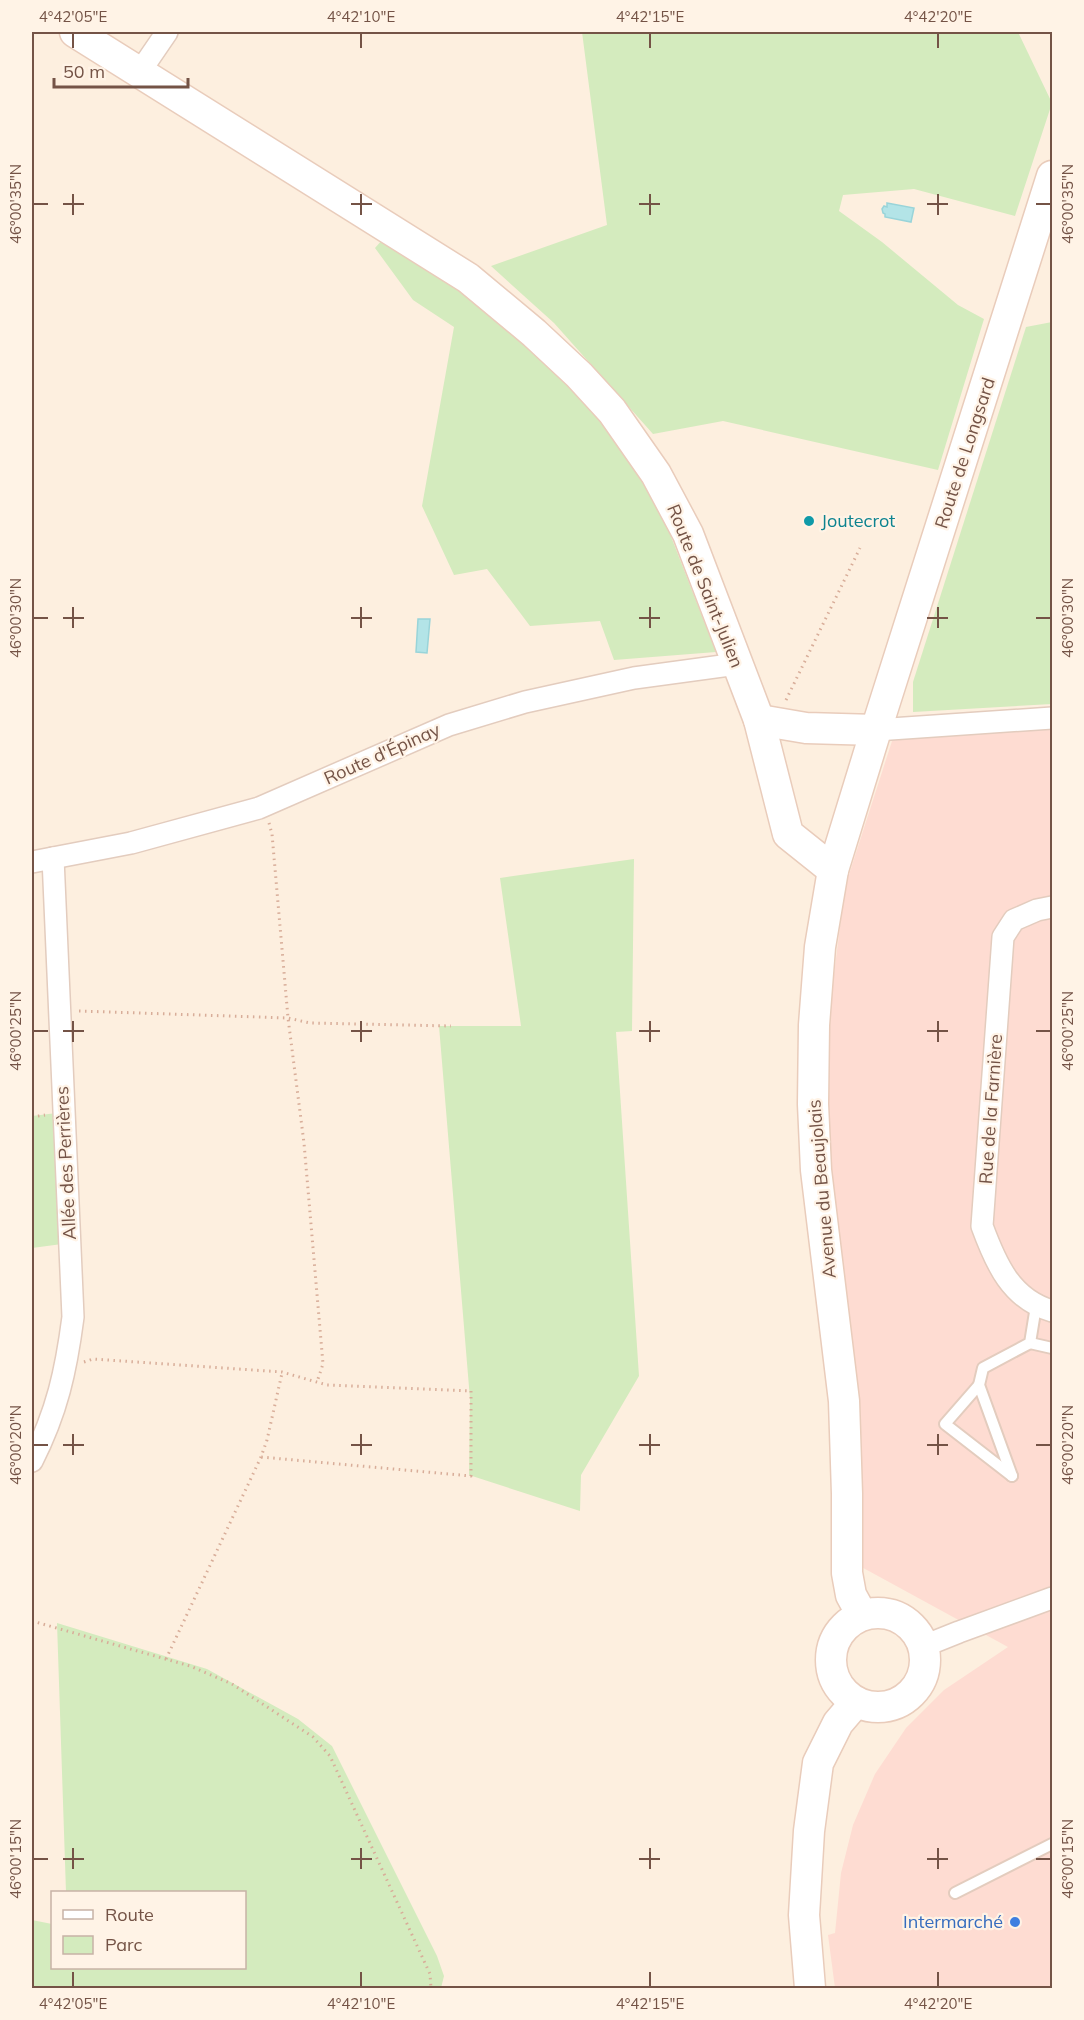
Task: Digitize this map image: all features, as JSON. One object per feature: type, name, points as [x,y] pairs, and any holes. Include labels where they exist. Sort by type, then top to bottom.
[{"type":"main road","name":"Route de Saint-Julien","points":[[75,32],[468,278],[534,333],[579,375],[612,411],[656,474],[688,534],[737,664],[767,721],[788,834],[833,870]]},
{"type":"main road","name":"Route de Longsard","points":[[876,730],[1053,176]]},
{"type":"main road","points":[[767,721],[806,728],[876,730]]},
{"type":"main road","name":"Avenue du Beaujolais","points":[[862,1616],[851,1595],[847,1573],[844,1401],[816,1170],[813,1104],[814,1025],[820,947],[833,870],[876,730]]},
{"type":"main road","points":[[888,1613],[912,1626],[924,1646],[925,1672],[914,1692],[896,1705],[874,1707],[856,1702],[842,1691],[833,1673],[831,1658],[835,1641],[846,1625],[862,1616],[888,1613]]},
{"type":"main road","points":[[810,1989],[804,1915],[809,1831],[818,1763],[838,1723],[856,1702]]},
{"type":"street","points":[[139,73],[167,32]]},
{"type":"street","name":"Route d'Épinay","points":[[32,862],[131,843],[262,806],[449,725],[525,702],[634,678],[737,664]]},
{"type":"street","points":[[876,730],[1053,718]]},
{"type":"street","name":"Allée des Perrières","points":[[32,1461],[59,1395],[73,1317],[52,858]]},
{"type":"street","name":"Rue de la Farnière","points":[[1044,1309],[1011,1285],[993,1257],[982,1226],[1003,936],[1014,920],[1037,910],[1053,907]]},
{"type":"street","points":[[924,1646],[1053,1598]]},
{"type":"lane","points":[[979,1385],[1012,1476],[945,1424],[979,1385],[983,1368],[1030,1343],[1044,1309]]},
{"type":"lane","points":[[1030,1343],[1053,1348]]},
{"type":"lane","points":[[956,1893],[1053,1844]]},
{"type":"path","points":[[767,721],[860,548]]},
{"type":"path","points":[[262,806],[272,834],[288,1017],[304,1143],[323,1364],[317,1382]]},
{"type":"path","points":[[59,1010],[288,1017],[310,1023],[451,1026]]},
{"type":"path","points":[[65,1368],[93,1359],[282,1372],[327,1385],[471,1391],[471,1476],[261,1457]]},
{"type":"path","points":[[166,1659],[261,1457],[282,1372]]},
{"type":"path","points":[[32,1622],[190,1666],[232,1684],[313,1737],[330,1756],[430,1974],[431,1989]]},
{"type":"shaded area","points":[[1052,726],[1052,1988],[835,1988],[828,1935],[835,1933],[841,1873],[853,1825],[875,1774],[906,1728],[944,1690],[1008,1647],[856,1564],[819,1171],[825,1046],[845,887],[893,738]]},
{"type":"green space","points":[[582,32],[1018,32],[1052,103],[1015,216],[914,189],[843,195],[839,211],[882,242],[958,305],[984,319],[938,470],[723,421],[653,434],[554,323],[491,266],[607,225]]},
{"type":"green space","points":[[383,239],[463,291],[558,368],[647,475],[716,652],[614,660],[600,621],[530,626],[487,569],[454,575],[422,506],[454,327],[413,300],[375,248]]},
{"type":"green space","points":[[1052,322],[1052,704],[913,712],[913,682],[1026,327]]},
{"type":"green space","points":[[634,859],[632,1031],[616,1032],[639,1376],[581,1475],[580,1511],[469,1475],[470,1399],[439,1026],[521,1026],[500,878]]},
{"type":"green space","points":[[57,1113],[62,1244],[32,1248],[32,1116]]},
{"type":"green space","points":[[57,1623],[207,1669],[298,1719],[332,1746],[437,1956],[444,1976],[441,1988],[32,1988],[32,1920],[51,1924],[51,1969],[246,1969],[246,1891],[66,1891]]},
{"type":"water","points":[[887,203],[914,208],[911,222],[885,217],[882,209],[884,206],[887,207]]},
{"type":"water","points":[[418,619],[430,619],[427,653],[416,652]]},
{"type":"place","name":"Joutecrot","points":[[809,521]]},
{"type":"place","name":"Intermarché","points":[[1015,1922]]}]
